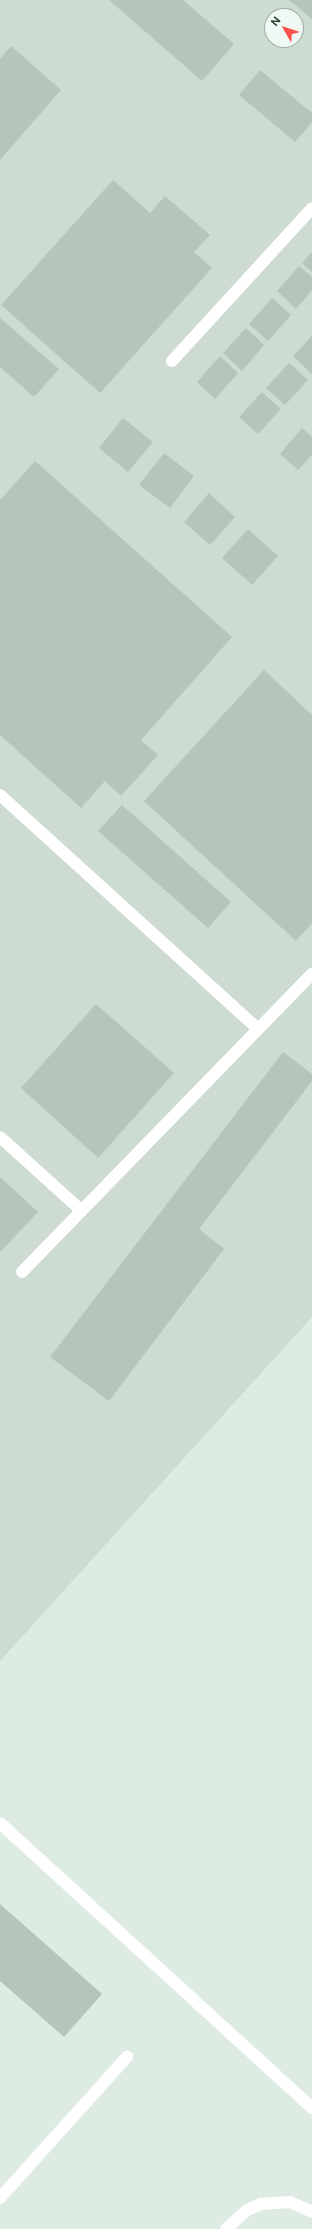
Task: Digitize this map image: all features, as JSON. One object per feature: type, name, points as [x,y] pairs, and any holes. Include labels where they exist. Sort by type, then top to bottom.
[{"type":"street","points":[[172,361],[312,208]]},
{"type":"street","points":[[0,795],[258,1029]]},
{"type":"street","points":[[22,1272],[312,974]]},
{"type":"street","points":[[0,1137],[82,1211]]},
{"type":"street","points":[[0,1823],[312,2108]]},
{"type":"street","points":[[0,2198],[127,2056]]},
{"type":"street","points":[[226,2229],[247,2210],[260,2204],[290,2202],[312,2212]]},
{"type":"shaded area","points":[[0,0],[312,0],[312,1317],[0,1661]]},
{"type":"building","points":[[109,0],[183,0],[234,44],[202,81]]},
{"type":"building","points":[[289,0],[312,0],[312,19],[304,12],[304,8],[299,8]]},
{"type":"building","points":[[11,46],[61,90],[0,160],[0,59]]},
{"type":"building","points":[[260,70],[312,113],[312,122],[295,142],[239,95]]},
{"type":"building","points":[[113,180],[150,213],[165,196],[210,235],[194,252],[212,268],[100,393],[1,305]]},
{"type":"building","points":[[312,252],[312,272],[302,263]]},
{"type":"building","points":[[299,266],[312,277],[312,290],[296,309],[277,291]]},
{"type":"building","points":[[272,298],[291,315],[268,341],[249,324]]},
{"type":"building","points":[[0,318],[59,369],[34,397],[0,367]]},
{"type":"building","points":[[246,328],[264,345],[242,371],[223,353]]},
{"type":"building","points":[[312,336],[312,374],[293,356]]},
{"type":"building","points":[[220,356],[238,373],[215,399],[197,382]]},
{"type":"building","points":[[289,363],[308,380],[285,405],[266,388]]},
{"type":"building","points":[[262,392],[281,409],[258,434],[239,417]]},
{"type":"building","points":[[123,418],[153,442],[128,472],[99,448]]},
{"type":"building","points":[[302,428],[312,437],[312,455],[298,470],[280,454]]},
{"type":"building","points":[[164,453],[194,476],[170,508],[139,485]]},
{"type":"building","points":[[35,461],[232,637],[141,740],[158,755],[121,796],[105,781],[81,808],[0,735],[0,500]]},
{"type":"building","points":[[209,493],[235,517],[210,545],[184,522]]},
{"type":"building","points":[[248,529],[278,556],[252,585],[222,558]]},
{"type":"building","points":[[264,670],[312,715],[312,923],[296,941],[144,801]]},
{"type":"building","points":[[122,805],[231,902],[208,928],[98,831]]},
{"type":"building","points":[[96,1004],[174,1073],[98,1158],[21,1088]]},
{"type":"building","points":[[283,1052],[312,1074],[312,1081],[199,1229],[224,1249],[109,1401],[50,1357]]},
{"type":"building","points":[[0,1177],[38,1212],[0,1252]]},
{"type":"building","points":[[0,1904],[102,1994],[64,2037],[0,1981]]}]
